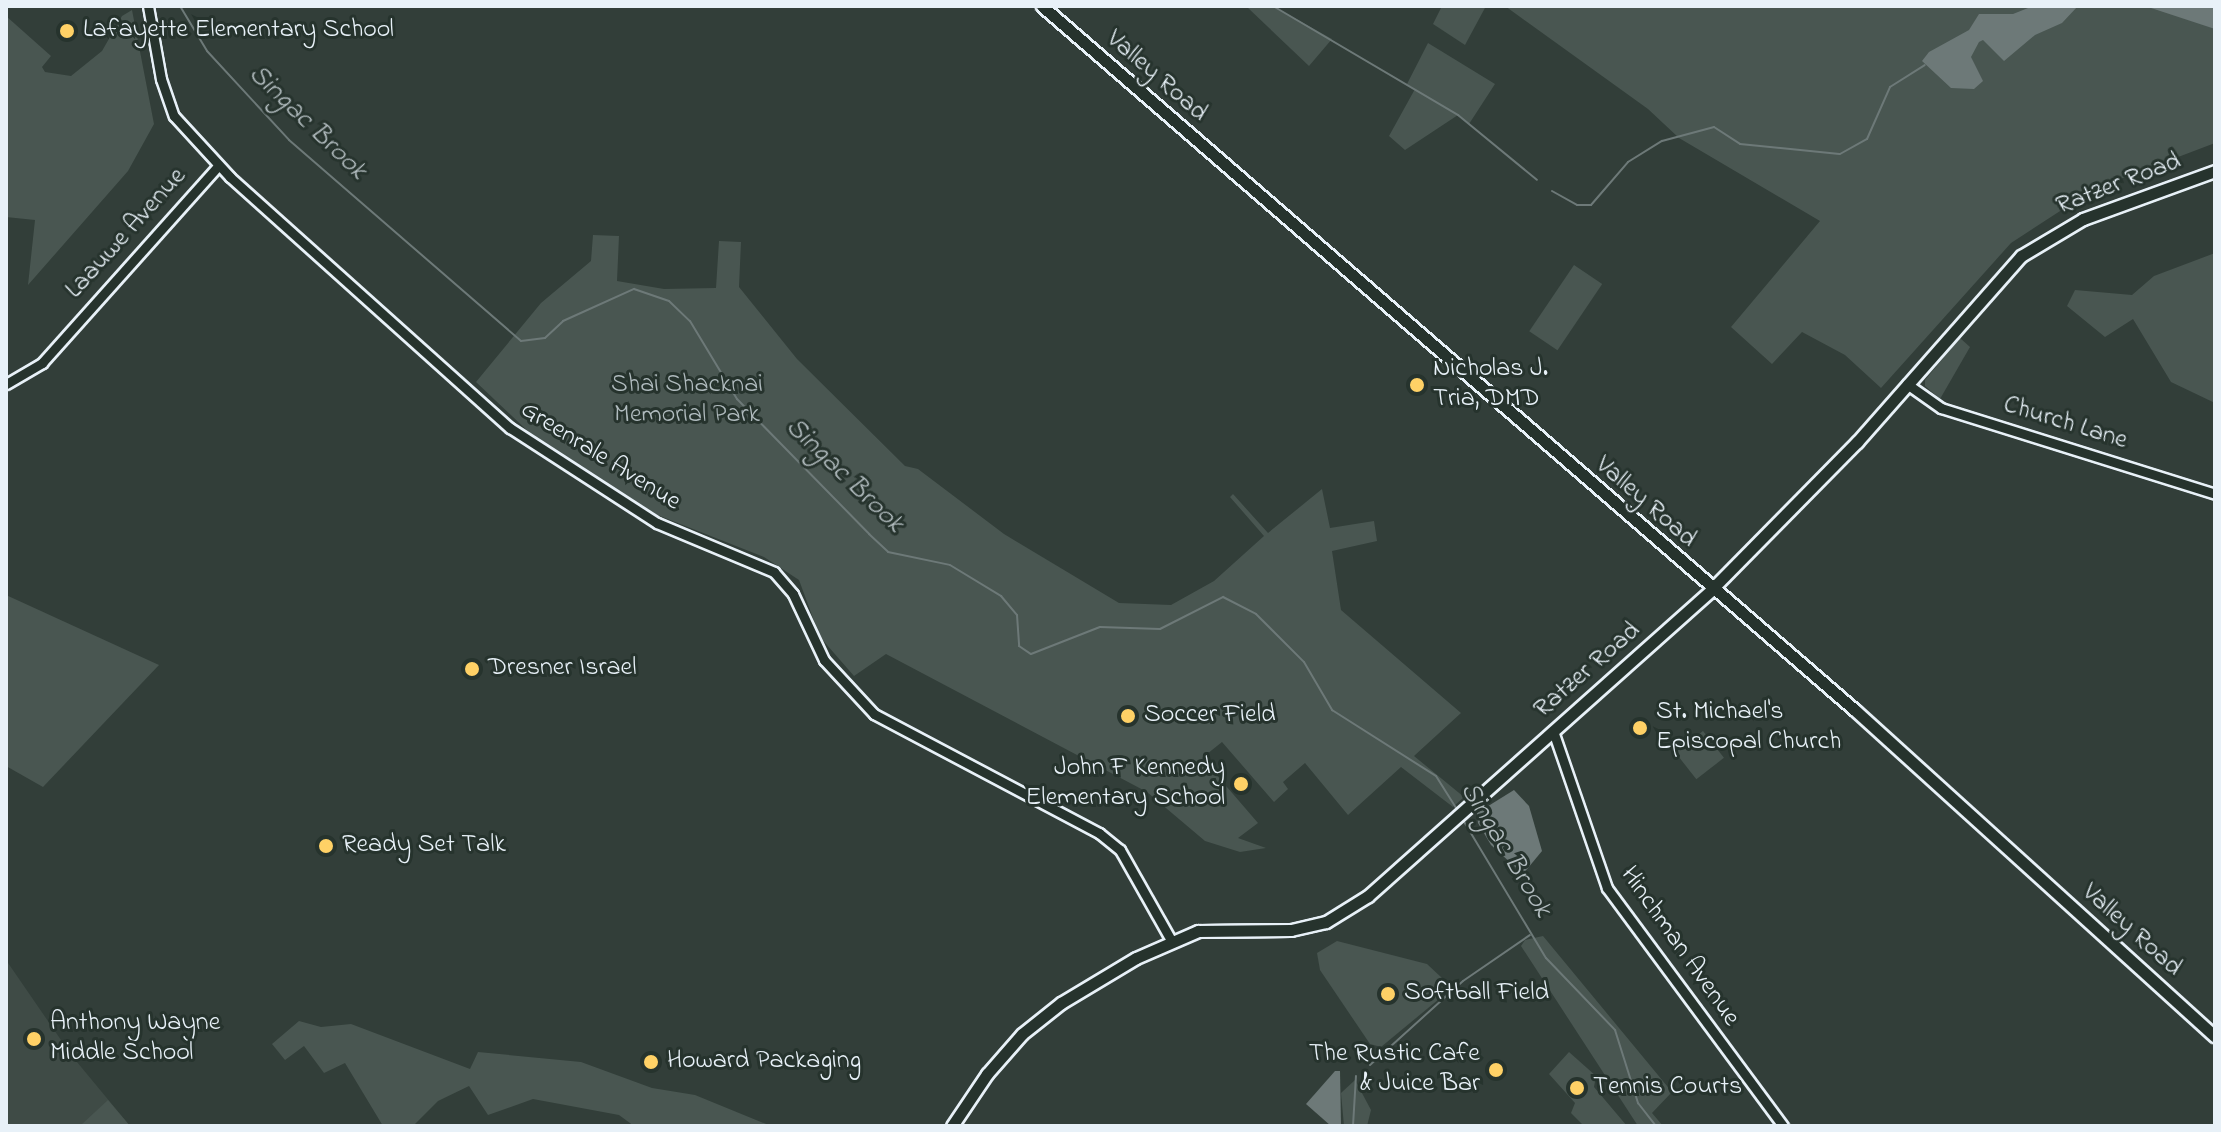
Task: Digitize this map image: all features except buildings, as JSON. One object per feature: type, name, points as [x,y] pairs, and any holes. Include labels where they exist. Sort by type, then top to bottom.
[{"type":"main road","name":"Valley Road","points":[[1042,6],[1711,590],[1856,711],[2215,1036]]},
{"type":"main road","name":"Ratzer Road","points":[[952,1126],[987,1074],[1048,1012],[1171,940],[1219,927],[1291,930],[1326,922],[1368,896],[1711,590],[1907,384],[1999,278],[2031,248],[2083,219],[2215,171]]},
{"type":"street","name":"Laauwe Avenue","points":[[6,384],[42,363],[218,166],[174,116],[161,79],[148,6]]},
{"type":"street","name":"Greenrale Avenue","points":[[218,166],[510,428],[657,523],[774,572],[793,594],[824,660],[874,714],[1099,833],[1120,850],[1171,940]]},
{"type":"street","name":"Church Lane","points":[[1907,384],[1941,408],[2215,494]]},
{"type":"street","name":"Hinchman Avenue","points":[[1553,731],[1607,888],[1754,1094],[1783,1126]]},
{"type":"shaded area","name":"Anthony Wayne Middle School","points":[[6,960],[72,1056],[130,1126],[6,1126]]},
{"type":"green space","points":[[1273,6],[1332,39],[1309,66],[1247,7]]},
{"type":"green space","points":[[1442,6],[1486,6],[1465,45],[1433,24]]},
{"type":"green space","points":[[1505,6],[2215,6],[2215,143],[2094,189],[2011,243],[1881,388],[1845,355],[1802,332],[1772,364],[1731,327],[1820,221],[1679,138],[1648,109]]},
{"type":"green space","points":[[132,10],[154,124],[128,171],[28,285],[35,220],[6,217],[6,16],[51,56],[42,67],[45,72],[71,76],[102,51],[122,16]]},
{"type":"green space","points":[[1428,43],[1495,84],[1469,124],[1458,115],[1405,150],[1389,136],[1415,89],[1407,84]]},
{"type":"green space","name":"Shai Shacknai Memorial Park","points":[[593,235],[619,236],[617,281],[664,289],[716,288],[719,241],[741,242],[739,287],[797,359],[905,466],[918,469],[1004,534],[1119,603],[1171,605],[1214,581],[1264,536],[1230,497],[1233,494],[1268,533],[1322,489],[1330,528],[1374,521],[1377,541],[1332,551],[1341,610],[1461,713],[1414,756],[1464,797],[1453,807],[1401,767],[1348,815],[1305,763],[1283,782],[1288,789],[1274,802],[1222,742],[1202,758],[1258,823],[1238,838],[1266,848],[1240,852],[1205,841],[1147,792],[886,654],[854,676],[820,637],[799,580],[764,557],[655,514],[532,435],[476,382],[541,303],[591,261]]},
{"type":"green space","points":[[2215,253],[2215,403],[2171,382],[2133,319],[2105,337],[2067,306],[2075,290],[2132,295],[2154,276]]},
{"type":"green space","points":[[1574,265],[1602,284],[1557,350],[1529,331]]},
{"type":"green space","points":[[1960,338],[1970,347],[1940,399],[1925,386],[1925,380]]},
{"type":"green space","points":[[6,595],[159,665],[43,787],[6,766]]},
{"type":"green space","points":[[1703,731],[1724,758],[1696,779],[1675,753]]},
{"type":"green space","points":[[1543,936],[1672,1092],[1652,1113],[1663,1126],[1638,1126],[1521,946],[1525,940]]},
{"type":"green space","name":"Softball Field","points":[[1337,941],[1427,964],[1442,978],[1439,999],[1381,1047],[1370,1044],[1320,970],[1317,953]]},
{"type":"green space","points":[[299,1021],[321,1027],[351,1024],[470,1069],[478,1052],[581,1062],[652,1088],[695,1095],[771,1126],[634,1126],[619,1115],[533,1099],[488,1115],[469,1086],[438,1101],[413,1126],[383,1126],[345,1063],[324,1073],[304,1046],[285,1060],[272,1044]]},
{"type":"green space","name":"Tennis Courts","points":[[1569,1052],[1596,1076],[1594,1087],[1627,1126],[1584,1126],[1571,1113],[1575,1103],[1549,1074]]},
{"type":"green space","points":[[1355,1080],[1371,1110],[1367,1126],[1344,1126],[1341,1093]]},
{"type":"green space","points":[[108,1100],[130,1126],[80,1126],[81,1125]]},
{"type":"water","points":[[2033,6],[2078,6],[2062,23],[2035,35],[2004,61],[1983,40],[1979,42],[1971,57],[1983,81],[1974,89],[1951,88],[1922,61],[1929,52],[1969,30],[1979,14],[2013,14]]},
{"type":"water","points":[[2145,6],[2215,6],[2215,29]]},
{"type":"water","points":[[1514,790],[1529,806],[1542,851],[1523,874],[1491,845],[1478,823],[1477,813]]},
{"type":"water","points":[[1335,1071],[1340,1071],[1341,1126],[1331,1126],[1306,1104]]},
{"type":"waterway","name":"Singac Brook","points":[[180,6],[207,51],[289,140],[521,341],[545,338],[563,321],[634,289],[669,301],[690,321],[737,399],[869,534],[888,552],[950,565],[1001,596],[1017,615],[1019,646],[1031,654],[1100,627],[1160,629],[1223,597],[1256,614],[1304,662],[1332,710],[1436,776],[1458,811]]},
{"type":"waterway","points":[[1273,6],[1458,115],[1537,180]]},
{"type":"waterway","points":[[1552,191],[1577,205],[1591,205],[1628,162],[1662,141],[1714,127],[1740,144],[1840,154],[1867,139],[1890,87],[1925,65]]},
{"type":"waterway","name":"Singac Brook","points":[[1463,820],[1546,958],[1615,1030],[1638,1103],[1656,1126]]},
{"type":"waterway","points":[[1370,1065],[1463,981],[1530,935]]},
{"type":"waterway","points":[[1353,1126],[1356,1076]]},
{"type":"place","name":"Lafayette Elementary School","points":[[67,31]]},
{"type":"place","name":"Nicholas J. Tria, DMD","points":[[1417,385]]},
{"type":"place","name":"Dresner Israel","points":[[472,669]]},
{"type":"place","name":"Soccer Field","points":[[1128,716]]},
{"type":"place","name":"St. Michael's Episcopal Church","points":[[1640,728]]},
{"type":"place","name":"John F Kennedy Elementary School","points":[[1241,784]]},
{"type":"place","name":"Ready Set Talk","points":[[326,846]]},
{"type":"place","name":"Softball Field","points":[[1388,994]]},
{"type":"place","name":"Anthony Wayne Middle School","points":[[34,1039]]},
{"type":"place","name":"Howard Packaging","points":[[651,1062]]},
{"type":"place","name":"The Rustic Cafe & Juice Bar","points":[[1496,1070]]},
{"type":"place","name":"Tennis Courts","points":[[1577,1088]]}]
